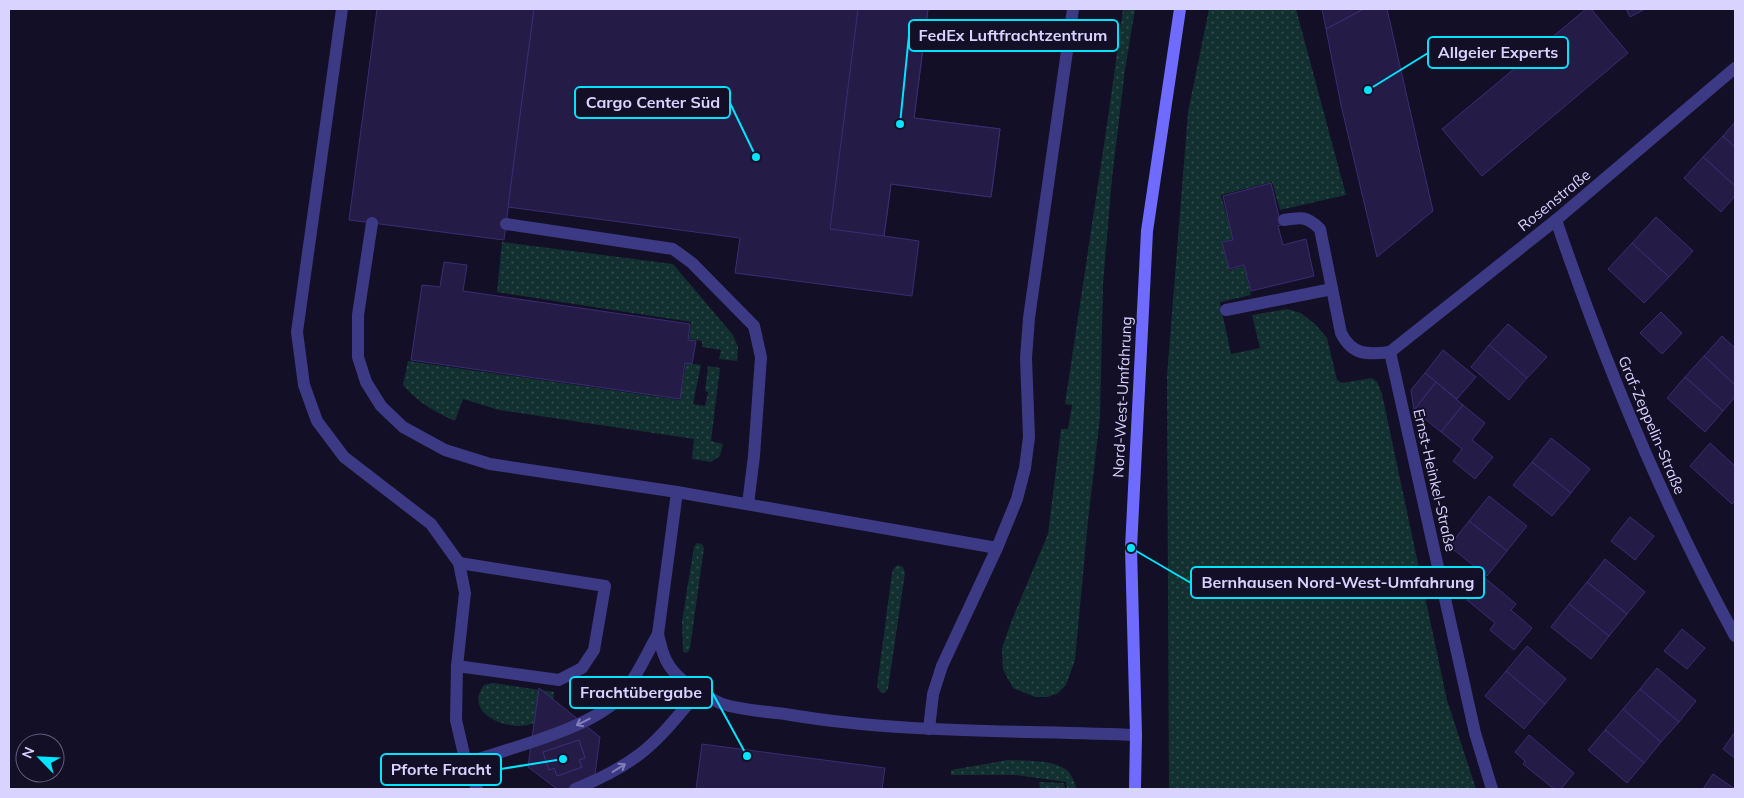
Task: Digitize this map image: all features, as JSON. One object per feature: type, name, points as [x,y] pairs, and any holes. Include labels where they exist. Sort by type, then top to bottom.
[{"type":"main road","name":"Nord-West-Umfahrung","points":[[1135,789],[1136,735],[1131,548],[1147,231],[1180,9]]},
{"type":"street","points":[[342,9],[296,332],[304,384],[317,421],[344,457],[431,524],[459,563],[465,593],[457,666],[456,720],[466,763],[477,789]]},
{"type":"street","points":[[929,729],[933,694],[942,666],[997,548],[1017,499],[1025,468],[1029,437],[1026,358],[1030,318],[1073,9]]},
{"type":"street","name":"Rosenstraße","points":[[1390,352],[1556,220],[1735,68]]},
{"type":"street","points":[[1284,220],[1301,217],[1312,221],[1320,229],[1341,333],[1346,343],[1357,350],[1370,354],[1390,352]]},
{"type":"street","name":"Graf-Zeppelin-Straße","points":[[1556,220],[1611,372],[1666,502],[1701,574],[1735,636]]},
{"type":"street","points":[[372,223],[358,315],[358,357],[366,382],[381,406],[403,427],[445,450],[490,464],[677,492],[997,548]]},
{"type":"street","points":[[506,224],[673,249],[692,263],[754,326],[762,357],[748,504]]},
{"type":"street","points":[[1226,310],[1332,289]]},
{"type":"street","name":"Ernst-Heinkel-Straße","points":[[1390,352],[1475,733],[1492,789]]},
{"type":"street","points":[[466,763],[572,728],[598,714],[620,698],[636,674],[658,634],[677,492]]},
{"type":"street","points":[[457,666],[559,680],[582,668],[594,650],[605,586],[459,563]]},
{"type":"street","points":[[658,634],[666,661],[680,678],[698,692],[720,704],[786,715],[872,725],[929,729],[1136,735]]},
{"type":"street","points":[[575,789],[618,769],[640,754],[665,730],[698,692]]},
{"type":"green space","points":[[1123,9],[1135,9],[1125,70],[1112,178],[1103,284],[1100,417],[1075,660],[1066,685],[1057,694],[1047,697],[1035,697],[1013,688],[1003,670],[1002,648],[1048,534],[1061,429],[1068,429],[1072,405],[1065,404]]},
{"type":"green space","points":[[1209,9],[1296,9],[1346,195],[1280,210],[1272,182],[1221,195],[1233,239],[1222,242],[1229,270],[1244,266],[1251,295],[1220,302],[1231,354],[1260,348],[1252,315],[1287,309],[1301,313],[1316,325],[1327,338],[1337,380],[1342,383],[1372,378],[1377,382],[1382,394],[1447,700],[1476,789],[1169,789],[1167,376],[1188,112]]},
{"type":"green space","points":[[502,242],[673,264],[733,335],[738,347],[737,361],[719,359],[721,350],[702,347],[702,341],[689,339],[691,322],[497,292]]},
{"type":"green space","points":[[408,361],[680,400],[686,363],[701,365],[693,404],[705,406],[708,392],[705,391],[708,366],[720,368],[711,441],[723,444],[720,456],[711,462],[692,459],[694,439],[499,410],[463,399],[455,421],[427,406],[403,385]]},
{"type":"green space","points":[[697,543],[702,544],[704,548],[690,648],[685,653],[683,651],[682,621],[694,547]]},
{"type":"green space","points":[[898,565],[903,567],[905,573],[888,689],[885,693],[880,692],[877,686],[892,573]]},
{"type":"green space","points":[[493,683],[554,692],[552,716],[522,726],[500,723],[492,719],[481,708],[478,701],[479,694],[484,685]]},
{"type":"green space","points":[[1008,760],[1057,765],[1069,772],[1077,789],[1067,789],[1066,782],[1016,775],[951,775],[951,770]]},
{"type":"green space","points":[[1039,782],[1064,783],[1065,789],[1040,789]]},
{"type":"building","points":[[377,9],[534,9],[504,240],[349,220]]},
{"type":"building","points":[[534,9],[928,9],[914,118],[1000,129],[991,197],[891,184],[884,236],[919,241],[912,296],[735,273],[740,238],[508,207]]},
{"type":"building","points":[[858,9],[928,9],[914,118],[1000,129],[991,197],[891,184],[884,236],[830,229]]},
{"type":"building","points":[[1322,9],[1364,9],[1326,29]]},
{"type":"building","points":[[1364,9],[1387,9],[1433,211],[1377,257],[1341,105],[1326,29]]},
{"type":"building","points":[[1586,9],[1591,9],[1628,53],[1482,176],[1442,129]]},
{"type":"building","points":[[1626,9],[1645,9],[1630,17]]},
{"type":"building","points":[[1735,122],[1735,147],[1723,136]]},
{"type":"building","points":[[1723,136],[1735,147],[1735,186],[1703,157]]},
{"type":"building","points":[[1703,157],[1735,186],[1735,196],[1721,212],[1684,178]]},
{"type":"building","points":[[1271,183],[1281,225],[1278,226],[1283,245],[1306,239],[1314,276],[1251,291],[1244,265],[1229,269],[1222,242],[1233,240],[1223,196]]},
{"type":"building","points":[[1656,217],[1693,251],[1669,277],[1632,243]]},
{"type":"building","points":[[1632,243],[1669,277],[1644,303],[1608,269]]},
{"type":"building","points":[[444,262],[467,265],[463,291],[690,324],[688,340],[696,341],[692,364],[685,363],[680,399],[411,360],[422,285],[440,287]]},
{"type":"building","points":[[1661,312],[1682,333],[1662,354],[1640,333]]},
{"type":"building","points":[[1508,324],[1547,357],[1527,378],[1489,345]]},
{"type":"building","points":[[1722,336],[1735,348],[1735,385],[1704,356]]},
{"type":"building","points":[[1489,345],[1527,378],[1509,400],[1471,367]]},
{"type":"building","points":[[1443,350],[1476,377],[1457,399],[1425,373]]},
{"type":"building","points":[[1704,356],[1735,385],[1735,397],[1723,411],[1685,377]]},
{"type":"building","points":[[1425,373],[1436,382],[1414,410],[1411,390]]},
{"type":"building","points":[[1685,377],[1723,411],[1705,432],[1667,398]]},
{"type":"building","points":[[1436,382],[1463,405],[1441,432],[1414,410]]},
{"type":"building","points":[[1463,405],[1485,423],[1472,440],[1493,457],[1475,479],[1453,461],[1462,449],[1441,432]]},
{"type":"building","points":[[1551,438],[1590,469],[1571,493],[1532,462]]},
{"type":"building","points":[[1710,443],[1735,466],[1735,500],[1732,504],[1690,466]]},
{"type":"building","points":[[1532,462],[1571,493],[1552,516],[1513,485]]},
{"type":"building","points":[[1489,496],[1527,526],[1507,551],[1469,521]]},
{"type":"building","points":[[1630,517],[1654,536],[1635,560],[1611,541]]},
{"type":"building","points":[[1469,521],[1507,551],[1487,576],[1449,546]]},
{"type":"building","points":[[1605,559],[1645,592],[1627,614],[1587,582]]},
{"type":"building","points":[[1485,578],[1516,604],[1511,610],[1532,628],[1514,650],[1490,630],[1495,623],[1467,600]]},
{"type":"building","points":[[1587,582],[1627,614],[1609,636],[1569,604]]},
{"type":"building","points":[[1569,604],[1609,636],[1591,659],[1551,627]]},
{"type":"building","points":[[1682,629],[1705,648],[1687,669],[1664,651]]},
{"type":"building","points":[[1527,646],[1566,679],[1545,704],[1506,671]]},
{"type":"building","points":[[1657,668],[1696,701],[1679,722],[1640,689]]},
{"type":"building","points":[[1506,671],[1545,704],[1524,729],[1485,696]]},
{"type":"building","points":[[539,688],[600,737],[593,789],[557,789],[528,767]],"holes":[[[579,740],[585,758],[579,760],[582,767],[557,776],[554,768],[549,770],[543,752]]]},
{"type":"building","points":[[1640,689],[1679,722],[1661,742],[1623,709]]},
{"type":"building","points":[[1623,709],[1661,742],[1644,763],[1605,730]]},
{"type":"building","points":[[1605,730],[1644,763],[1627,783],[1588,750]]},
{"type":"building","points":[[1735,732],[1735,758],[1723,749]]},
{"type":"building","points":[[1529,735],[1574,773],[1561,789],[1554,789],[1523,764],[1525,761],[1515,752]]},
{"type":"building","points":[[579,740],[585,758],[579,760],[582,767],[557,776],[554,768],[549,770],[543,752]]},
{"type":"building","points":[[702,744],[885,768],[882,789],[696,789]]},
{"type":"building","points":[[1713,774],[1735,789],[1703,789]]},
{"type":"place","name":"Allgeier Experts","points":[[1368,90]]},
{"type":"place","name":"FedEx Luftfrachtzentrum","points":[[900,124]]},
{"type":"place","name":"Cargo Center Süd","points":[[756,157]]},
{"type":"place","name":"Bernhausen Nord-West-Umfahrung","points":[[1131,548]]},
{"type":"place","name":"Frachtübergabe","points":[[747,756]]},
{"type":"place","name":"Pforte Fracht","points":[[563,759]]}]
